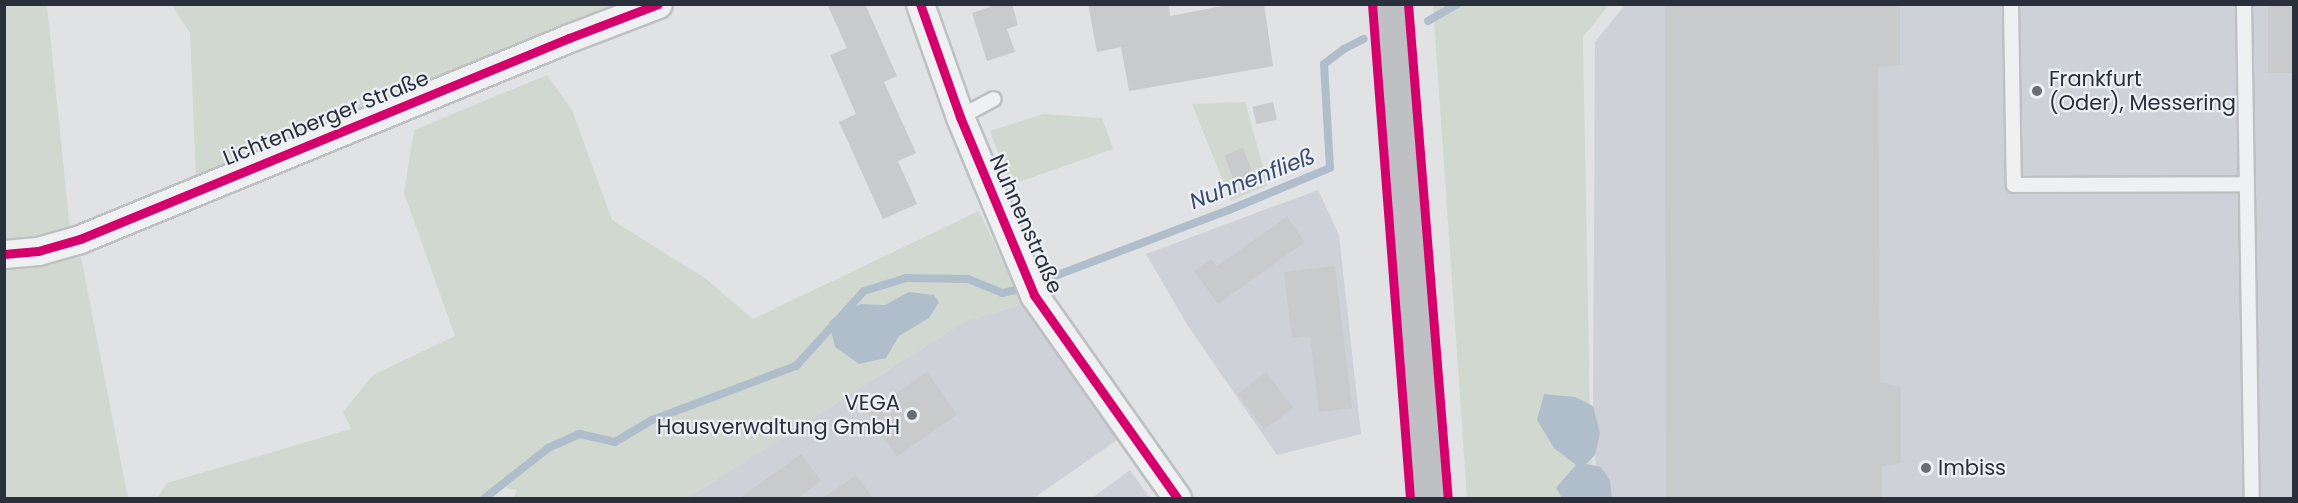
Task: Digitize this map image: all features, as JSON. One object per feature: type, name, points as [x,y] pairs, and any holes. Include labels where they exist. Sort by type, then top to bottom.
[{"type":"main road","points":[[1393,4],[1430,498]]},
{"type":"street","name":"Lichtenberger Straße","points":[[4,254],[38,251],[80,239],[569,38],[658,4]]},
{"type":"street","name":"Nuhnenstraße","points":[[920,4],[960,117],[1034,295],[1177,498]]},
{"type":"lane","points":[[2011,4],[2014,185],[2246,184]]},
{"type":"lane","points":[[2244,4],[2252,498]]},
{"type":"lane","points":[[960,117],[994,99]]},
{"type":"shaded area","points":[[4,5],[47,5],[70,230],[5,241]]},
{"type":"shaded area","points":[[172,5],[617,5],[196,176],[190,33]]},
{"type":"shaded area","points":[[1433,5],[1609,5],[1583,37],[1590,419],[1594,498],[1467,498]]},
{"type":"shaded area","points":[[1625,5],[2293,5],[2293,498],[1597,498],[1593,406],[1595,42]]},
{"type":"shaded area","points":[[547,75],[572,110],[612,220],[706,279],[753,319],[979,211],[1023,304],[965,321],[687,498],[514,498],[517,490],[503,487],[490,498],[157,498],[167,483],[351,429],[343,412],[373,375],[455,336],[404,193],[414,130]]},
{"type":"shaded area","points":[[1245,102],[1268,185],[1231,201],[1192,104]]},
{"type":"shaded area","points":[[1043,114],[1102,118],[1113,149],[1010,185],[990,131]]},
{"type":"shaded area","points":[[1318,190],[1339,235],[1361,434],[1277,455],[1188,326],[1146,254]]},
{"type":"shaded area","points":[[81,257],[128,498],[5,498],[5,268]]},
{"type":"shaded area","name":"VEGA Hausverwaltung GmbH","points":[[1023,304],[1117,440],[1034,498],[687,498],[965,321]]},
{"type":"shaded area","points":[[1130,470],[1150,498],[1092,498]]},
{"type":"water","points":[[909,292],[934,295],[939,302],[929,318],[899,336],[886,358],[859,364],[835,347],[829,322],[840,313],[861,304],[885,305]]},
{"type":"water","points":[[1544,394],[1575,397],[1593,406],[1600,433],[1595,455],[1586,464],[1601,467],[1610,480],[1612,498],[1562,498],[1556,488],[1576,465],[1554,448],[1537,420]]},
{"type":"building","points":[[827,4],[865,4],[897,76],[884,82],[916,153],[898,161],[917,204],[883,219],[839,122],[856,114],[830,55],[847,48]]},
{"type":"building","points":[[998,4],[1012,4],[1018,25],[1007,29],[1015,52],[987,61],[972,13]]},
{"type":"building","points":[[1088,4],[1169,4],[1170,16],[1233,4],[1264,4],[1273,66],[1129,91],[1121,47],[1097,52]]},
{"type":"building","points":[[1665,4],[1900,4],[1900,65],[1878,67],[1880,382],[1901,387],[1901,463],[1882,466],[1882,497],[1666,498]]},
{"type":"building","points":[[2268,4],[2294,4],[2294,73],[2268,73]]},
{"type":"building","points":[[1273,102],[1277,120],[1257,124],[1253,107]]},
{"type":"building","points":[[1243,148],[1254,176],[1235,183],[1224,155]]},
{"type":"building","points":[[1287,217],[1305,242],[1218,304],[1194,271],[1211,259],[1217,266]]},
{"type":"building","points":[[1335,266],[1352,408],[1319,412],[1310,336],[1292,338],[1284,272]]},
{"type":"building","name":"VEGA Hausverwaltung GmbH","points":[[927,372],[957,415],[897,456],[867,414]]},
{"type":"building","points":[[1266,372],[1293,408],[1264,430],[1237,394]]},
{"type":"building","points":[[801,454],[821,481],[797,498],[740,498]]},
{"type":"building","points":[[856,475],[873,498],[823,498]]},
{"type":"waterway","name":"Nuhnenfließ","points":[[1428,21],[1457,4]]},
{"type":"waterway","name":"Nuhnenfließ","points":[[1047,279],[1229,210],[1330,168],[1324,64],[1344,49],[1364,39]]},
{"type":"waterway","name":"Nuhnenfließ","points":[[485,498],[548,448],[580,434],[615,442],[652,420],[796,366],[864,291],[906,278],[968,279],[1002,293],[1016,290]]},
{"type":"cycle path","points":[[4,254],[38,251],[80,239],[569,38],[658,4]]},
{"type":"cycle path","points":[[920,4],[960,117],[1034,295],[1177,498]]},
{"type":"cycle path","points":[[1372,4],[1410,498]]},
{"type":"cycle path","points":[[1408,4],[1448,498]]},
{"type":"place","name":"Frankfurt (Oder), Messering","points":[[2037,91]]},
{"type":"place","name":"VEGA Hausverwaltung GmbH","points":[[912,415]]},
{"type":"place","name":"Imbiss","points":[[1926,468]]}]
